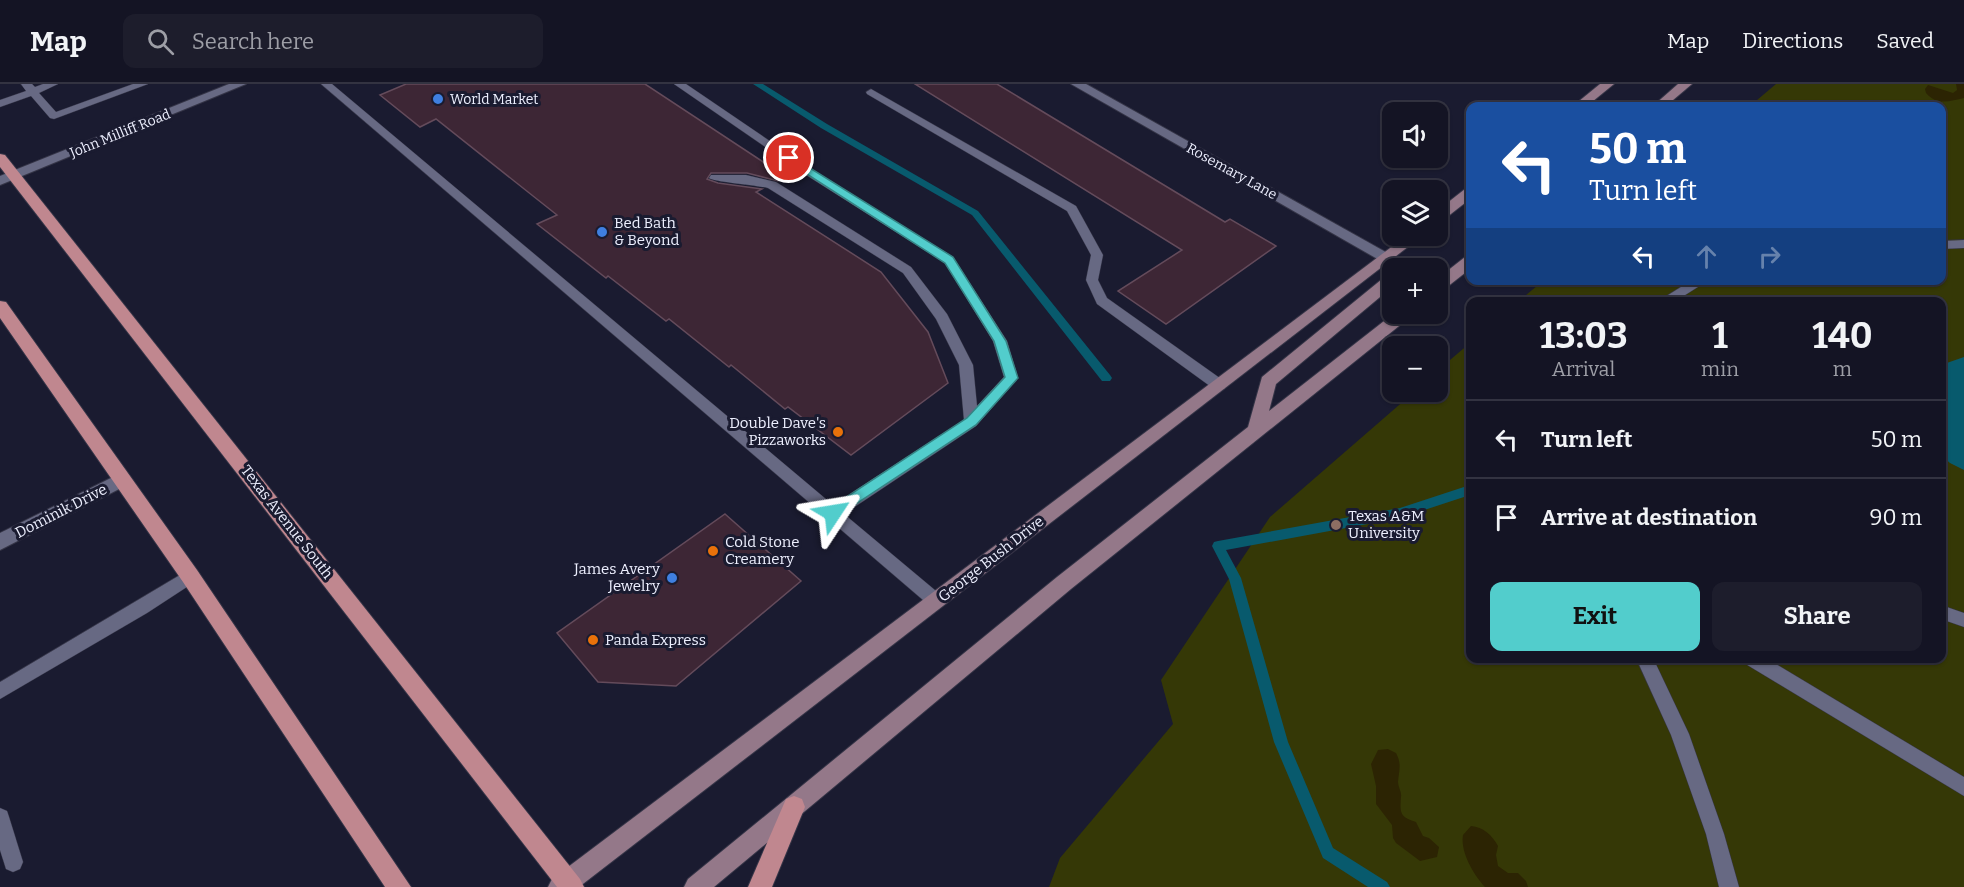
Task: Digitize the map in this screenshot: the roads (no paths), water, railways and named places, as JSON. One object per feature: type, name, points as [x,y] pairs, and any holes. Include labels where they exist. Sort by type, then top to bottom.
[{"type":"main road","points":[[1584,102],[1608,84]]},
{"type":"main road","points":[[1664,102],[1686,84]]},
{"type":"main road","name":"Texas Avenue South","points":[[0,158],[7,178],[126,316],[566,885]]},
{"type":"main road","points":[[1448,209],[1466,195]]},
{"type":"main road","name":"George Bush Drive","points":[[1396,258],[1406,246]]},
{"type":"main road","points":[[1448,278],[1466,264]]},
{"type":"main road","name":"George Bush Drive","points":[[566,885],[1219,385],[1382,270]]},
{"type":"main road","points":[[1256,430],[1268,381],[1382,287]]},
{"type":"main road","points":[[0,306],[190,576],[399,887]]},
{"type":"main road","points":[[696,887],[1064,583],[1390,324]]},
{"type":"main road","points":[[760,887],[794,807]]},
{"type":"street","name":"John Milliff Road","points":[[7,178],[240,84]]},
{"type":"street","name":"Rosemary Lane","points":[[1077,84],[1383,258]]},
{"type":"street","name":"Dominik Drive","points":[[0,542],[121,480]]},
{"type":"lane","points":[[0,104],[29,88],[53,84]]},
{"type":"lane","points":[[29,88],[54,116],[143,84]]},
{"type":"lane","points":[[326,84],[936,601]]},
{"type":"lane","points":[[679,84],[807,171],[949,260],[1000,341],[1011,378],[971,422],[833,513]]},
{"type":"lane","points":[[871,92],[1072,209],[1097,255],[1092,280],[1102,301],[1219,385]]},
{"type":"lane","points":[[715,178],[772,185],[907,270],[942,317],[966,365],[971,422]]},
{"type":"lane","points":[[1946,245],[1964,244]]},
{"type":"lane","points":[[1672,297],[1694,285]]},
{"type":"lane","points":[[0,691],[141,608],[190,576]]},
{"type":"lane","points":[[1946,614],[1964,620]]},
{"type":"lane","points":[[1646,663],[1680,734],[1715,834],[1730,887]]},
{"type":"lane","points":[[1758,663],[1964,788]]},
{"type":"lane","points":[[0,817],[13,862]]},
{"type":"water","points":[[1964,357],[1964,470],[1946,459],[1946,363]]},
{"type":"waterway","points":[[757,84],[824,126],[975,213],[1106,378]]},
{"type":"waterway","points":[[1382,887],[1328,853],[1281,742],[1235,578],[1218,546],[1400,513],[1466,491]]},
{"type":"place","name":"World Market","points":[[438,99]]},
{"type":"place","name":"Bed Bath & Beyond","points":[[602,232]]},
{"type":"place","name":"Double Dave's Pizzaworks","points":[[838,432]]},
{"type":"place","name":"Texas A&M University","points":[[1336,525]]},
{"type":"place","name":"Cold Stone Creamery","points":[[713,551]]},
{"type":"place","name":"James Avery Jewelry","points":[[672,578]]},
{"type":"place","name":"Panda Express","points":[[593,640]]}]
